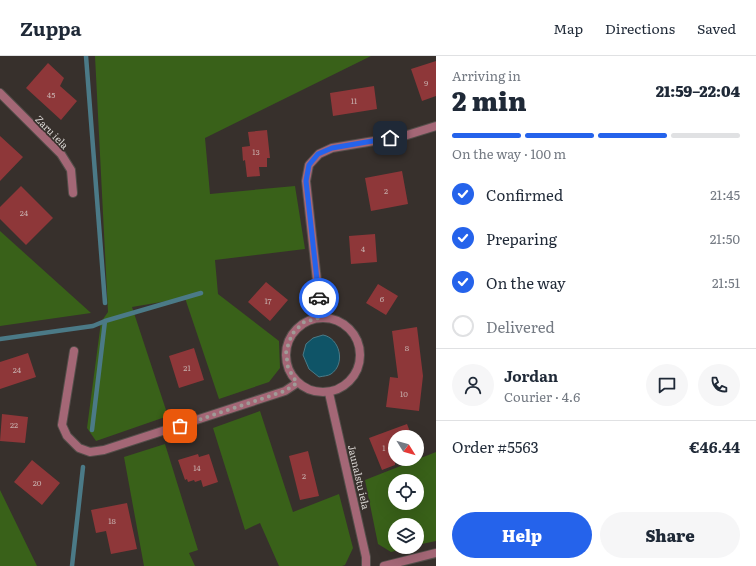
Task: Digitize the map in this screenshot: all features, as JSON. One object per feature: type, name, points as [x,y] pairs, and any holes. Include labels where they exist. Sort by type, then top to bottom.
[{"type":"street","name":"Zaru iela","points":[[0,93],[61,154],[71,170],[73,193]]},
{"type":"street","points":[[322,317],[306,181],[309,165],[318,154],[332,148],[404,136],[436,126]]},
{"type":"street","points":[[322,317],[340,321],[354,334],[361,351],[358,370],[347,385],[329,393],[312,392],[297,383],[288,368],[286,351],[292,334],[304,322],[322,317]]},
{"type":"street","points":[[74,352],[62,425],[67,436],[75,445],[90,452],[104,450],[278,394],[297,383]]},
{"type":"street","name":"Jaunalstu iela","points":[[329,393],[366,557],[366,566]]},
{"type":"street","points":[[384,566],[436,553]]},
{"type":"green space","points":[[95,56],[371,56],[205,138],[210,194],[295,186],[305,249],[215,260],[218,294],[279,341],[280,368],[269,382],[219,399],[185,298],[132,307],[168,416],[96,441],[87,428],[101,322],[108,312]]},
{"type":"green space","points":[[0,231],[91,313],[0,326]]},
{"type":"green space","points":[[260,411],[293,512],[339,494],[353,548],[345,565],[279,566],[260,523],[245,530],[213,428]]},
{"type":"green space","points":[[165,444],[198,550],[189,553],[195,566],[144,566],[124,457]]},
{"type":"green space","points":[[436,452],[436,541],[424,544],[424,518],[388,518],[388,550],[378,544],[365,480],[400,466],[424,466],[424,457]]},
{"type":"green space","points":[[0,490],[37,566],[0,566]]},
{"type":"water","points":[[323,335],[334,341],[340,358],[336,370],[327,376],[319,377],[309,369],[303,355],[306,344],[313,338]]},
{"type":"building","points":[[436,61],[436,96],[422,101],[411,69]]},
{"type":"building","points":[[48,63],[64,78],[60,86],[77,101],[61,120],[26,88]]},
{"type":"building","points":[[374,86],[377,109],[333,116],[330,93]]},
{"type":"building","points":[[267,130],[270,158],[267,158],[267,167],[259,167],[260,176],[247,177],[245,160],[243,161],[242,147],[250,146],[248,132]]},
{"type":"building","points":[[0,136],[23,157],[0,181]]},
{"type":"building","points":[[402,171],[408,204],[371,211],[365,178]]},
{"type":"building","points":[[21,186],[53,218],[26,245],[0,219],[0,207]]},
{"type":"building","points":[[375,234],[377,262],[351,264],[349,236]]},
{"type":"building","points":[[266,282],[288,300],[270,321],[248,302]]},
{"type":"building","points":[[378,284],[398,296],[386,315],[366,303]]},
{"type":"building","points":[[417,327],[423,376],[419,411],[386,407],[390,377],[398,378],[392,331]]},
{"type":"building","points":[[194,348],[204,380],[179,388],[169,356]]},
{"type":"building","points":[[28,353],[36,377],[0,389],[0,362]]},
{"type":"building","points":[[2,414],[28,417],[25,443],[0,441]]},
{"type":"building","points":[[407,424],[409,430],[391,430]]},
{"type":"building","points":[[388,431],[388,466],[392,466],[382,470],[369,438]]},
{"type":"building","points":[[308,451],[319,496],[300,500],[289,456]]},
{"type":"building","points":[[198,454],[199,457],[209,454],[218,482],[203,487],[201,480],[188,482],[187,479],[185,480],[178,460]]},
{"type":"building","points":[[32,460],[60,483],[42,505],[14,482]]},
{"type":"building","points":[[127,503],[137,549],[111,554],[106,531],[96,533],[91,510]]},
{"type":"waterway","points":[[86,56],[105,303]]},
{"type":"waterway","points":[[0,339],[93,326],[105,321],[201,293]]},
{"type":"waterway","points":[[92,430],[105,321]]},
{"type":"waterway","points":[[72,566],[83,467]]},
{"type":"way so far","points":[[180,426],[285,391],[297,383],[288,368],[286,351],[292,334],[304,322],[322,317],[319,298]]},
{"type":"route","points":[[319,298],[306,181],[309,165],[318,154],[332,148],[390,138]]}]
